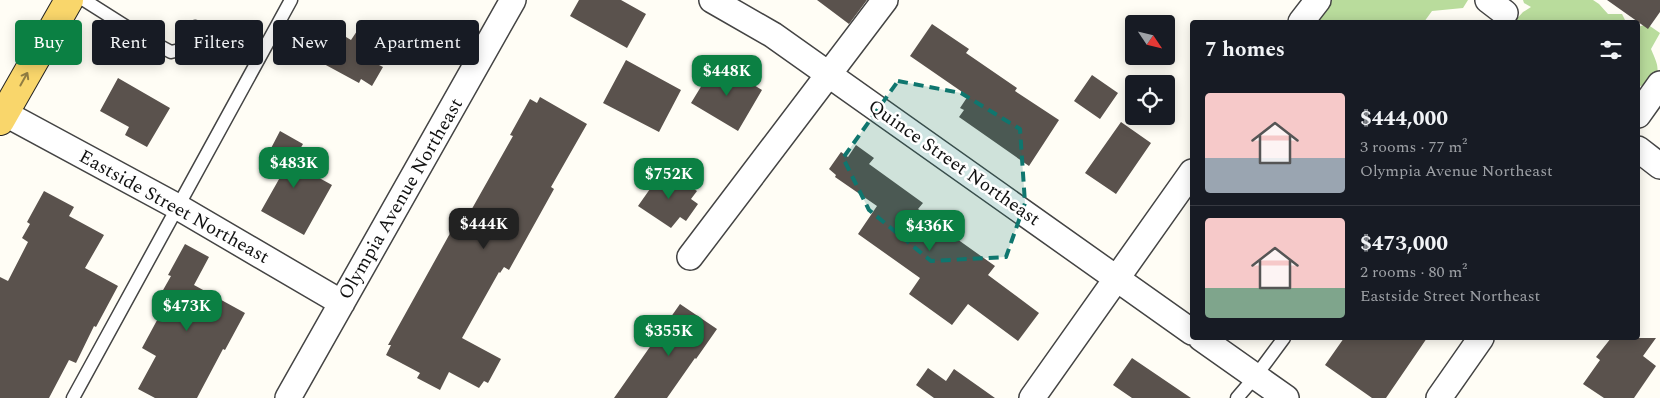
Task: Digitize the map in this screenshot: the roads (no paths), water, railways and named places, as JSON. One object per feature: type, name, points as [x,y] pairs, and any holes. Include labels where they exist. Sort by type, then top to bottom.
[{"type":"main road","points":[[2,117],[69,0]]},
{"type":"street","name":"Olympia Avenue Northeast","points":[[288,398],[513,0]]},
{"type":"street","name":"Quince Street Northeast","points":[[712,0],[774,34],[1190,331]]},
{"type":"street","points":[[690,258],[885,0]]},
{"type":"street","points":[[1303,20],[1318,0]]},
{"type":"street","points":[[1640,112],[1660,84]]},
{"type":"street","name":"Eastside Street Northeast","points":[[2,117],[178,206],[342,303]]},
{"type":"street","points":[[1640,150],[1660,166]]},
{"type":"street","points":[[1032,398],[1190,175]]},
{"type":"street","points":[[1204,340],[1286,398]]},
{"type":"street","points":[[1439,398],[1480,340]]},
{"type":"lane","points":[[84,0],[141,36],[171,52],[175,51]]},
{"type":"lane","points":[[73,398],[291,0]]},
{"type":"lane","points":[[1237,398],[1283,340]]}]
